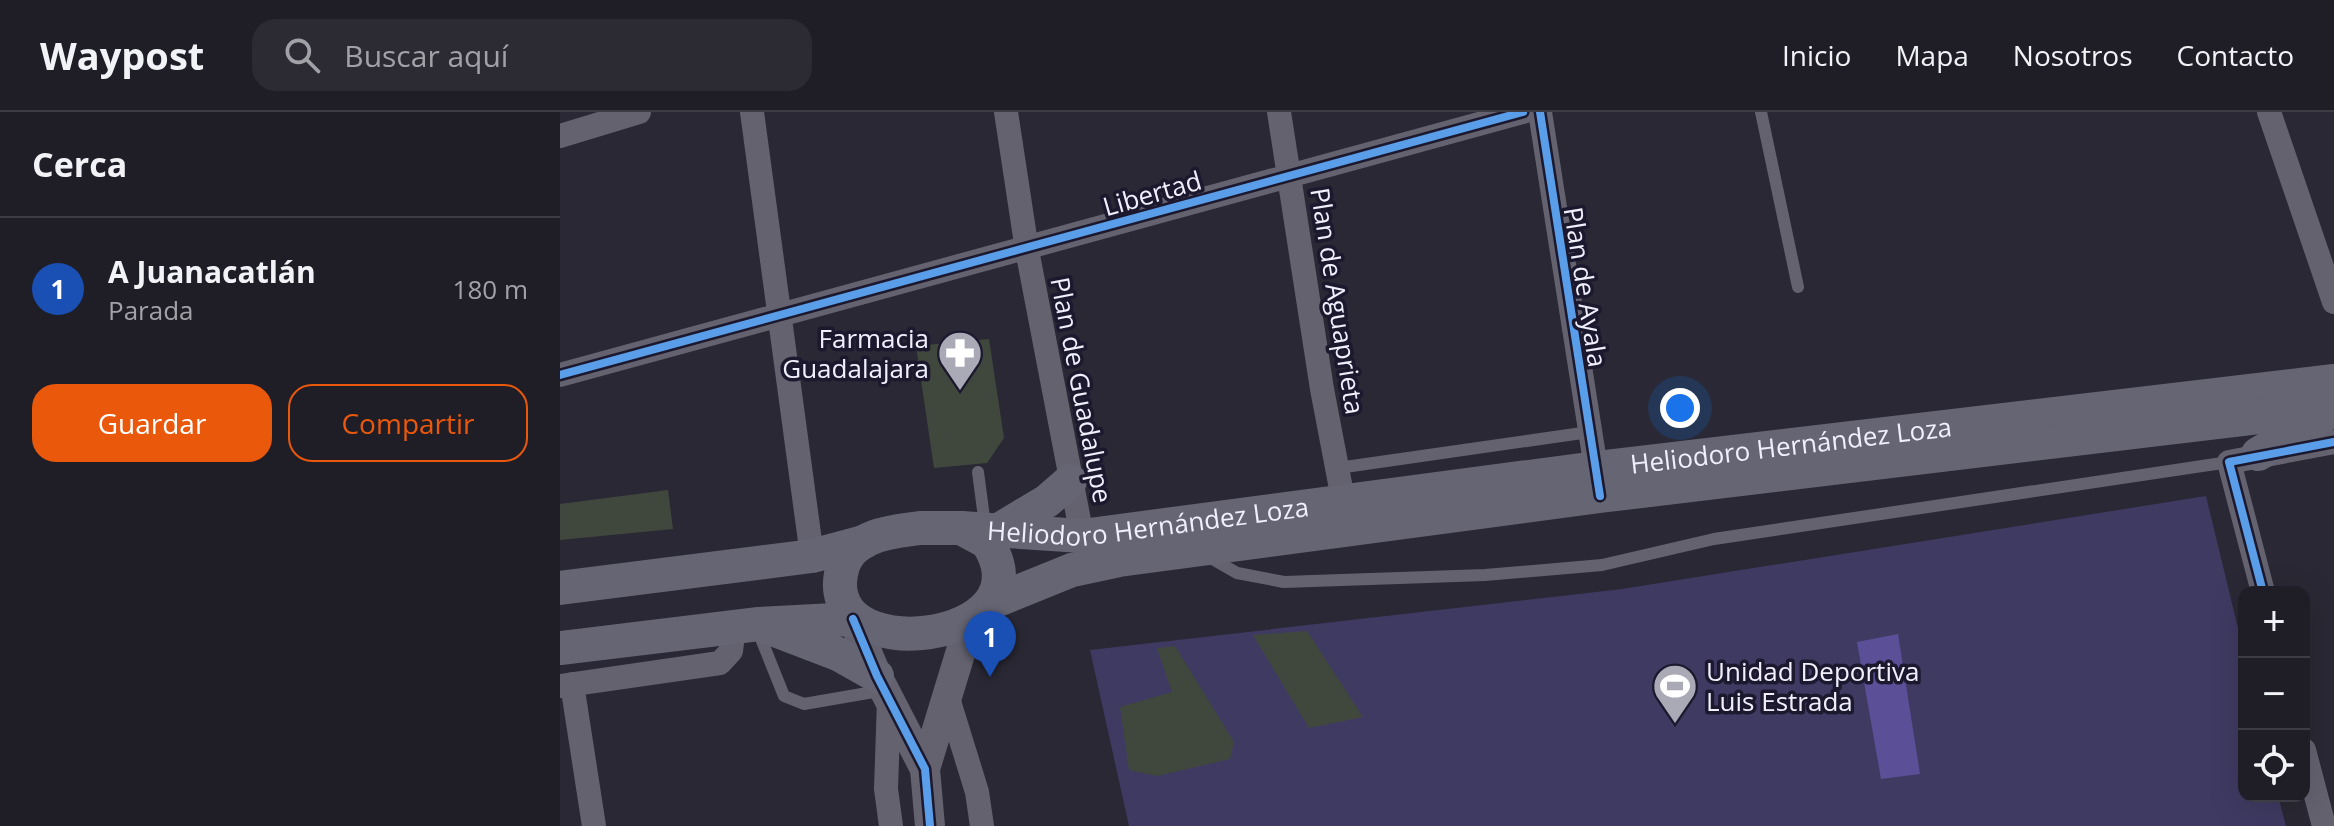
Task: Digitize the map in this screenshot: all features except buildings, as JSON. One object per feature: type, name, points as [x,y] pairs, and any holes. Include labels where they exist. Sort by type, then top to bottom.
[{"type":"main road","name":"Heliodoro Hernández Loza","points":[[982,610],[1072,570],[1598,482],[2334,381]]},
{"type":"main road","name":"Heliodoro Hernández Loza","points":[[983,528],[1082,536],[1341,484],[1598,482],[2334,409]]},
{"type":"main road","points":[[2244,458],[2334,409]]},
{"type":"main road","points":[[560,588],[812,556],[900,530],[983,528],[1047,501],[1070,481]]},
{"type":"main road","points":[[560,648],[749,625],[853,619],[881,632],[905,633],[982,610],[999,583],[994,553],[983,528]]},
{"type":"main road","points":[[853,619],[844,605],[842,576],[844,564],[864,542]]},
{"type":"main road","points":[[749,625],[838,654],[883,688]]},
{"type":"street","points":[[560,136],[639,112]]},
{"type":"street","points":[[752,112],[812,556]]},
{"type":"street","name":"Plan de Guadalupe","points":[[1006,112],[1027,250],[1082,536]]},
{"type":"street","name":"Plan de Aguaprieta","points":[[1279,112],[1322,389],[1341,484]]},
{"type":"street","name":"Libertad","points":[[560,375],[1027,250],[1523,112]]},
{"type":"street","name":"Plan de Ayala","points":[[1540,112],[1598,482]]},
{"type":"street","points":[[2269,112],[2334,302]]},
{"type":"street","points":[[2262,586],[2244,458],[2334,442]]},
{"type":"street","points":[[930,826],[925,769],[947,695],[982,610]]},
{"type":"street","points":[[853,619],[883,688],[925,769]]},
{"type":"street","points":[[594,826],[566,685],[720,663],[749,625]]},
{"type":"street","points":[[883,688],[886,789],[891,826]]},
{"type":"street","points":[[947,695],[977,792],[982,826]]},
{"type":"street","points":[[2310,767],[2326,814]]},
{"type":"lane","points":[[1761,112],[1798,287]]},
{"type":"lane","points":[[1341,484],[1589,432]]},
{"type":"lane","points":[[1196,550],[1237,573],[1284,582],[1499,574],[1602,565],[1714,539],[2244,458]]},
{"type":"lane","points":[[978,472],[983,528]]},
{"type":"lane","points":[[749,625],[784,696],[804,704],[883,688]]},
{"type":"shaded area","name":"Unidad Deportiva Luis Estrada","points":[[2206,496],[2238,628],[2238,802],[2280,802],[2286,826],[1129,826],[1090,650],[1622,589]]},
{"type":"shaded area","points":[[1898,634],[1920,774],[1881,779],[1857,642]]},
{"type":"cycle path","points":[[560,375],[1523,112]]},
{"type":"cycle path","points":[[1540,112],[1600,496]]},
{"type":"cycle path","points":[[2261,586],[2229,462],[2334,442]]},
{"type":"cycle path","points":[[853,619],[877,676],[925,769],[930,826]]},
{"type":"place","name":"Farmacia Guadalajara","points":[[960,392]]},
{"type":"place","name":"A Juanacatlán","points":[[990,677]]},
{"type":"place","name":"Unidad Deportiva Luis Estrada","points":[[1675,725]]}]
